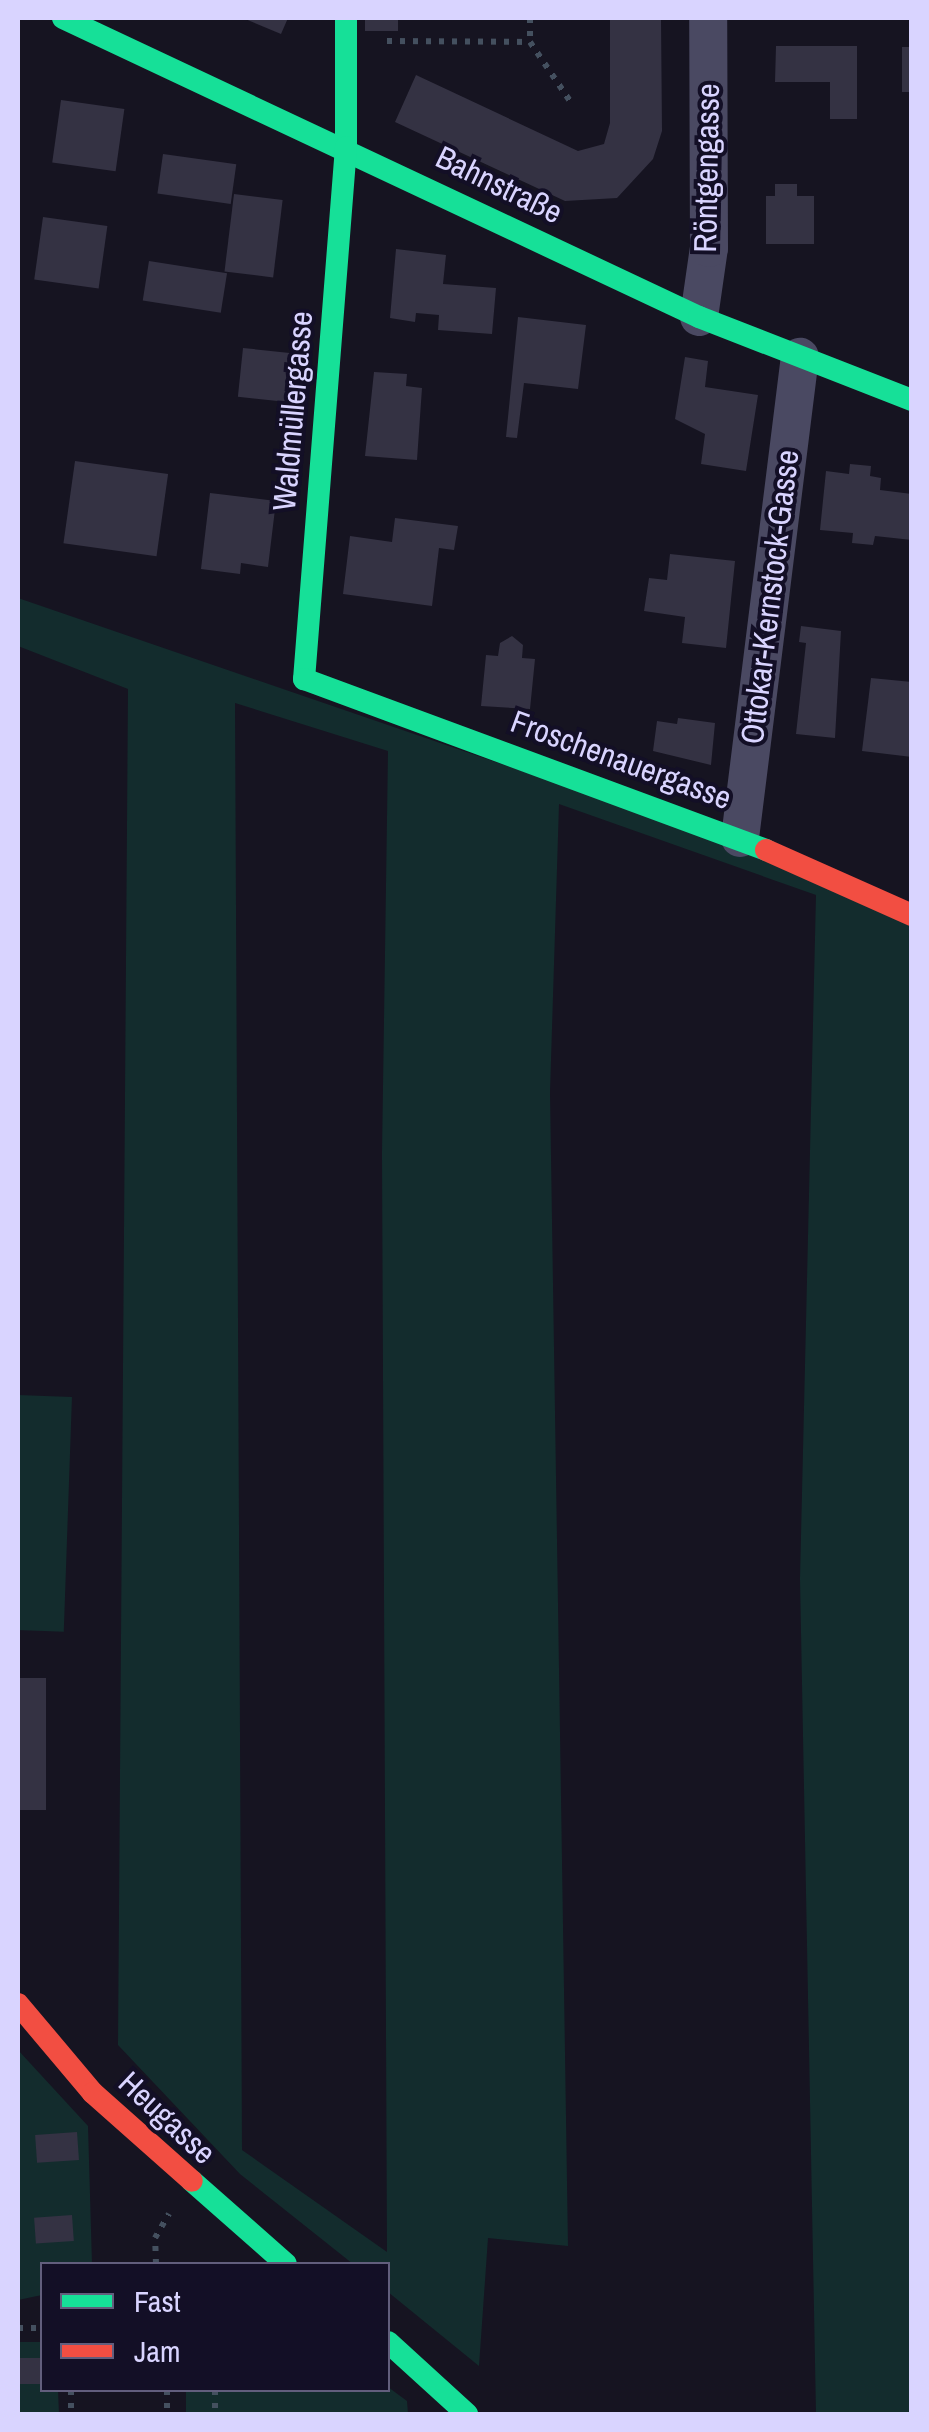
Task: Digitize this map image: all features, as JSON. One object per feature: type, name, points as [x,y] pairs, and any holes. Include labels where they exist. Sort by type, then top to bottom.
[{"type":"street","name":"Bahnstraße","points":[[63,18],[346,147],[699,317],[912,400]]},
{"type":"street","name":"Röntgengasse","points":[[699,317],[709,248],[708,18]]},
{"type":"street","name":"Waldmüllergasse","points":[[304,679],[346,147],[346,29]]},
{"type":"street","name":"Ottokar-Kernstock-Gasse","points":[[740,838],[800,357]]},
{"type":"street","name":"Froschenauergasse","points":[[304,679],[740,838],[912,915]]},
{"type":"street","name":"Heugasse","points":[[18,2004],[93,2093],[188,2183],[284,2262]]},
{"type":"street","points":[[390,2344],[467,2414]]},
{"type":"path","points":[[530,18],[530,42],[570,101]]},
{"type":"path","points":[[346,29],[530,42]]},
{"type":"path","points":[[156,2262],[155,2238],[188,2183]]},
{"type":"green space","points":[[18,598],[746,848],[911,924],[911,2414],[816,2414],[800,1579],[816,895],[559,804],[550,1092],[568,2246],[488,2238],[479,2366],[390,2294],[390,2262],[350,2262],[240,2174],[118,2045],[128,689],[18,646]],"holes":[[[235,703],[388,751],[382,1154],[387,2252],[242,2150]]]},
{"type":"green space","points":[[18,1395],[72,1397],[64,1632],[18,1630]]},
{"type":"green space","points":[[18,2050],[88,2126],[92,2262],[40,2262],[40,2295],[18,2300]]},
{"type":"green space","points":[[18,2342],[40,2342],[40,2392],[58,2392],[59,2414],[18,2414]]},
{"type":"green space","points":[[390,2388],[407,2401],[408,2414],[186,2414],[186,2392],[390,2392]]},
{"type":"building","points":[[243,18],[288,18],[281,34]]},
{"type":"building","points":[[365,18],[398,18],[398,31],[365,31]]},
{"type":"building","points":[[610,18],[661,18],[662,131],[653,159],[617,198],[565,201],[395,122],[416,75],[578,151],[604,144],[610,123]]},
{"type":"building","points":[[776,46],[857,46],[857,119],[830,119],[830,82],[775,82]]},
{"type":"building","points":[[902,47],[912,47],[912,92],[902,92]]},
{"type":"building","points":[[61,100],[124,109],[116,171],[52,162]]},
{"type":"building","points":[[163,154],[236,164],[231,204],[157,194]]},
{"type":"building","points":[[775,184],[797,184],[797,196],[814,196],[814,244],[766,244],[766,196],[775,196]]},
{"type":"building","points":[[234,194],[283,200],[273,277],[224,271]]},
{"type":"building","points":[[43,217],[107,226],[99,288],[34,279]]},
{"type":"building","points":[[396,249],[446,255],[443,284],[496,288],[492,334],[438,330],[439,315],[416,313],[415,322],[390,318]]},
{"type":"building","points":[[149,261],[227,273],[221,313],[143,301]]},
{"type":"building","points":[[518,317],[586,325],[578,389],[524,383],[517,438],[506,437]]},
{"type":"building","points":[[243,348],[297,354],[292,402],[238,397]]},
{"type":"building","points":[[685,357],[708,361],[705,387],[758,395],[746,471],[701,464],[705,434],[675,419]]},
{"type":"building","points":[[374,372],[407,374],[406,386],[422,388],[417,460],[365,456]]},
{"type":"building","points":[[75,461],[168,474],[157,556],[63,543]]},
{"type":"building","points":[[850,464],[871,466],[870,476],[881,478],[880,490],[912,494],[912,540],[875,536],[873,545],[852,543],[853,533],[820,530],[826,471],[849,474]]},
{"type":"building","points":[[210,493],[276,501],[268,567],[241,563],[240,574],[201,569]]},
{"type":"building","points":[[395,518],[458,526],[454,550],[439,548],[432,606],[343,594],[350,536],[392,542]]},
{"type":"building","points":[[670,554],[735,561],[726,648],[682,643],[685,617],[644,611],[649,578],[667,580]]},
{"type":"building","points":[[801,626],[841,631],[835,738],[796,734],[806,643],[799,642]]},
{"type":"building","points":[[512,636],[523,645],[522,658],[535,659],[530,709],[481,706],[486,655],[498,656],[500,643]]},
{"type":"building","points":[[871,678],[912,682],[912,757],[862,751]]},
{"type":"building","points":[[678,718],[715,723],[711,765],[653,751],[657,721],[677,724]]},
{"type":"building","points":[[18,1678],[46,1678],[46,1810],[18,1810]]},
{"type":"building","points":[[77,2132],[79,2160],[37,2163],[35,2135]]},
{"type":"building","points":[[72,2215],[74,2241],[36,2244],[34,2218]]},
{"type":"building","points":[[19,2358],[40,2358],[40,2384],[19,2384]]},
{"type":"traffic: fast","points":[[63,18],[699,317],[912,400]]},
{"type":"traffic: fast","points":[[346,18],[346,147],[304,679],[766,850]]},
{"type":"traffic: fast","points":[[192,2181],[284,2262]]},
{"type":"traffic: fast","points":[[390,2344],[467,2414]]},
{"type":"traffic: jam","points":[[766,850],[912,915]]},
{"type":"traffic: jam","points":[[18,2004],[93,2093],[192,2181]]}]
